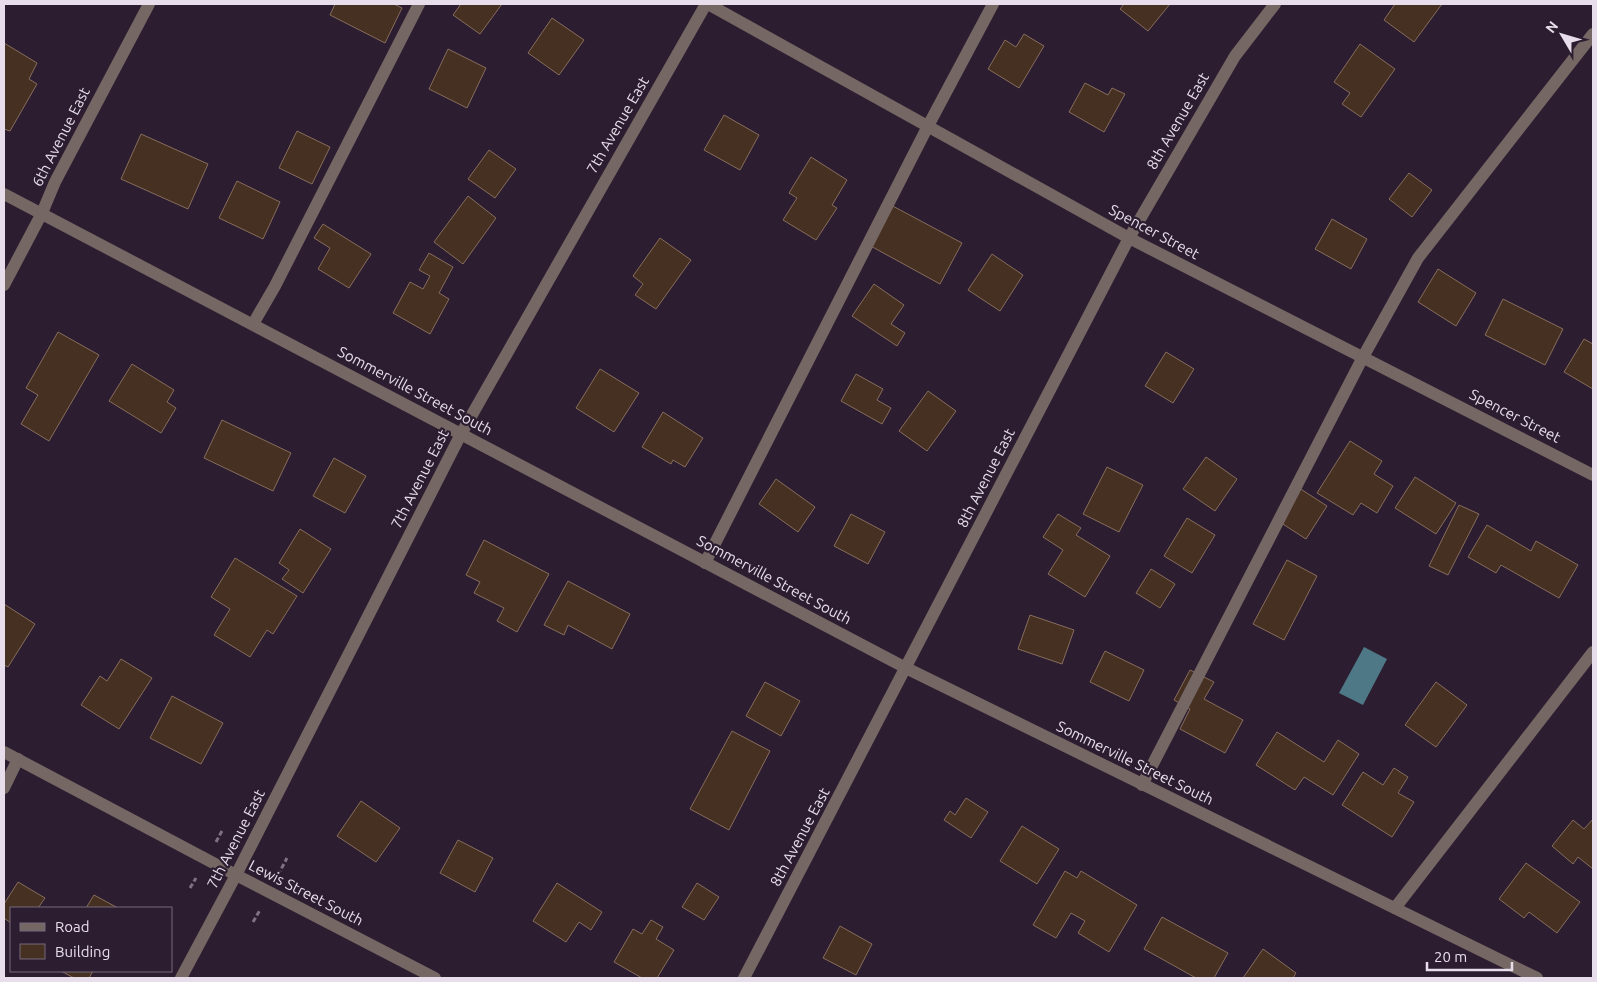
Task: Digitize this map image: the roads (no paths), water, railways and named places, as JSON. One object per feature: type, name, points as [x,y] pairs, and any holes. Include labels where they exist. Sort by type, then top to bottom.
[{"type":"street","name":"6th Avenue East","points":[[4,285],[42,213],[55,182],[149,4]]},
{"type":"street","points":[[253,324],[275,286],[419,4]]},
{"type":"street","name":"Spencer Street","points":[[707,4],[1129,238],[1593,475]]},
{"type":"street","name":"7th Avenue East","points":[[181,978],[236,875],[461,434],[707,4]]},
{"type":"street","points":[[705,563],[928,126],[993,4]]},
{"type":"street","name":"8th Avenue East","points":[[744,978],[1129,238],[1235,56],[1275,4]]},
{"type":"street","points":[[1142,784],[1363,357],[1418,258],[1593,34]]},
{"type":"street","name":"Sommerville Street South","points":[[4,194],[906,668],[1537,978]]},
{"type":"street","points":[[1395,908],[1593,652]]},
{"type":"street","name":"Lewis Street South","points":[[4,752],[434,978]]},
{"type":"street","points":[[4,788],[18,759]]},
{"type":"water","points":[[1364,647],[1387,659],[1363,705],[1339,693]]}]
